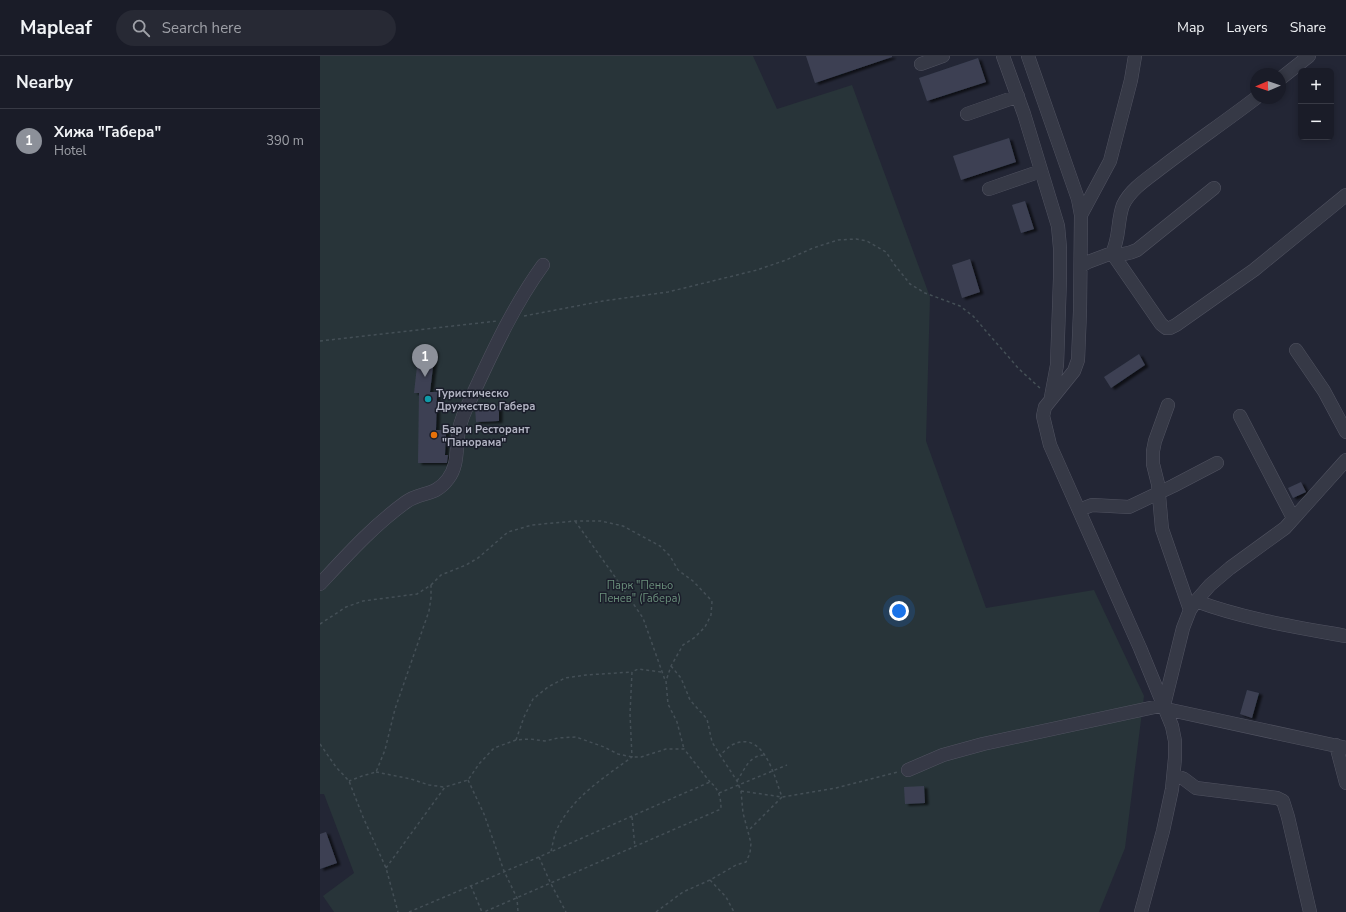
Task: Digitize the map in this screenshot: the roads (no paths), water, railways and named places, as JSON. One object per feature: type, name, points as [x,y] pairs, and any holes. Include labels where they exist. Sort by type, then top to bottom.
[{"type":"street","points":[[921,64],[943,56]]},
{"type":"street","points":[[1003,56],[1018,96],[1058,226],[1060,248],[1057,365],[1051,398]]},
{"type":"street","points":[[1028,56],[1078,199],[1081,215],[1078,360],[1074,371],[1045,407],[1043,416],[1045,427],[1050,445],[1165,707],[1172,726],[1175,741],[1174,775],[1166,819],[1141,912]]},
{"type":"street","points":[[1081,215],[1110,161],[1131,80],[1135,56]]},
{"type":"street","points":[[1286,74],[1309,56]]},
{"type":"street","points":[[967,114],[1018,96]]},
{"type":"street","points":[[1112,253],[1116,247],[1123,206],[1130,194],[1140,184],[1192,144],[1250,102]]},
{"type":"street","points":[[988,188],[1041,171]]},
{"type":"street","points":[[1080,266],[1112,253],[1122,255],[1129,254],[1137,250],[1214,188]]},
{"type":"street","points":[[1112,253],[1162,324],[1166,328],[1170,328],[1254,270],[1346,195]]},
{"type":"street","points":[[320,584],[362,539],[386,518],[408,501],[418,496],[431,494],[449,479],[455,466],[458,453],[460,423],[509,320],[529,284],[543,265]]},
{"type":"street","points":[[1296,350],[1324,391],[1346,432]]},
{"type":"street","points":[[1168,405],[1155,441],[1153,464],[1159,492],[1162,529],[1193,605]]},
{"type":"street","points":[[1240,416],[1293,518]]},
{"type":"street","points":[[1165,707],[1177,651],[1193,605],[1210,585],[1230,568],[1285,528],[1346,460]]},
{"type":"street","points":[[1079,510],[1092,505],[1129,507],[1217,463]]},
{"type":"street","points":[[1193,605],[1346,636]]},
{"type":"street","points":[[908,770],[944,755],[983,744],[1165,707],[1341,747],[1346,783]]},
{"type":"street","points":[[1174,775],[1184,779],[1196,788],[1277,798],[1283,801],[1310,912]]},
{"type":"place","name":"Хижа \"Габера\"","points":[[425,377]]},
{"type":"place","name":"Туристическо Дружество Габера","points":[[428,399]]},
{"type":"place","name":"Бар и Ресторант \"Панорама\"","points":[[434,435]]},
{"type":"park label","name":"Парк \"Пеньо Пенев\" (Габера)","points":[[640,591]]}]
